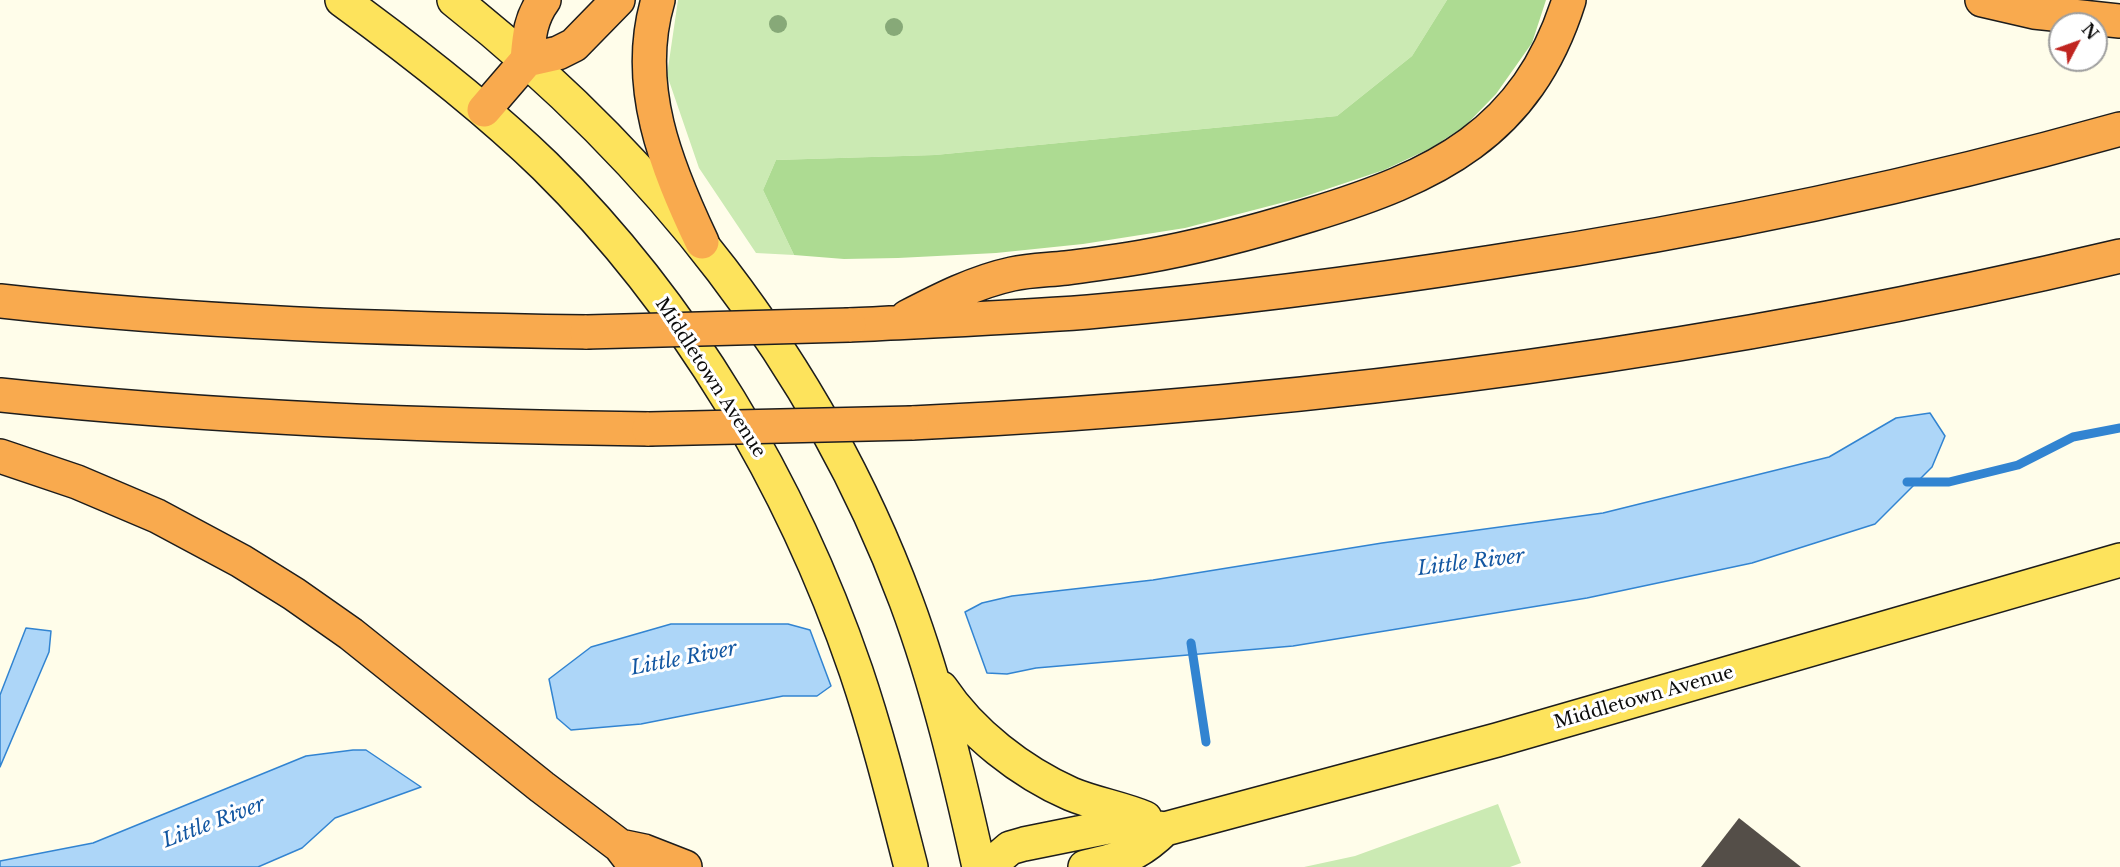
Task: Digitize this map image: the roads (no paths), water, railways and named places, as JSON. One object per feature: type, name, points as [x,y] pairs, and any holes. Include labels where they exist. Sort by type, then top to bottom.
[{"type":"highway","points":[[484,111],[527,60],[530,28],[544,0]]},
{"type":"highway","points":[[527,60],[558,53],[574,45],[618,0]]},
{"type":"highway","points":[[658,0],[651,28],[648,65],[655,120],[674,180],[702,242]]},
{"type":"highway","points":[[895,323],[957,293],[1009,275],[1032,270],[1103,263],[1235,236],[1378,194],[1426,173],[1463,151],[1512,106],[1539,68],[1554,39],[1569,0]]},
{"type":"highway","points":[[1982,0],[2034,12],[2120,21]]},
{"type":"highway","points":[[0,301],[311,325],[587,332],[849,325],[1088,312],[1434,271],[1591,247],[1887,189],[2120,129]]},
{"type":"highway","points":[[0,395],[289,419],[399,424],[649,429],[912,423],[1191,405],[1316,393],[1559,363],[1786,326],[1996,284],[2120,256]]},
{"type":"highway","points":[[0,456],[77,482],[157,516],[232,556],[294,594],[351,634],[628,856],[644,851],[685,867]]},
{"type":"main road","name":"Middletown Avenue","points":[[342,0],[432,67],[510,133],[569,191],[639,271],[700,357],[762,457],[803,538],[855,668],[876,732],[911,867]]},
{"type":"main road","points":[[454,0],[527,60],[609,137],[702,242],[737,289],[787,364],[847,469],[893,567],[927,662],[958,775],[979,867]]},
{"type":"main road","name":"Middletown Avenue","points":[[988,867],[1010,848],[1128,823],[1166,828],[1497,740],[2120,560]]},
{"type":"main road","points":[[927,662],[942,690],[962,716],[1021,766],[1070,794],[1136,814],[1166,828],[1135,867]]},
{"type":"main road","name":"Middletown Avenue","points":[[1085,867],[1135,854],[1166,828]]},
{"type":"water","name":"Little River","points":[[1930,413],[1945,436],[1932,467],[1875,524],[1752,563],[1587,598],[1293,646],[1036,668],[1007,674],[987,673],[965,612],[982,603],[1012,596],[1153,580],[1382,543],[1603,513],[1829,457],[1896,418]]},
{"type":"water","name":"Little River","points":[[671,624],[788,624],[810,630],[831,686],[817,696],[783,696],[641,724],[571,730],[557,718],[549,679],[591,647]]},
{"type":"water","points":[[26,628],[51,631],[49,652],[0,767],[0,695]]},
{"type":"water","name":"Little River","points":[[366,750],[421,787],[335,818],[302,848],[258,867],[0,867],[0,861],[93,843],[306,756]]},
{"type":"waterway","points":[[1907,482],[1949,482],[2018,465],[2073,437],[2120,428]]},
{"type":"waterway","points":[[1191,643],[1206,742]]}]
